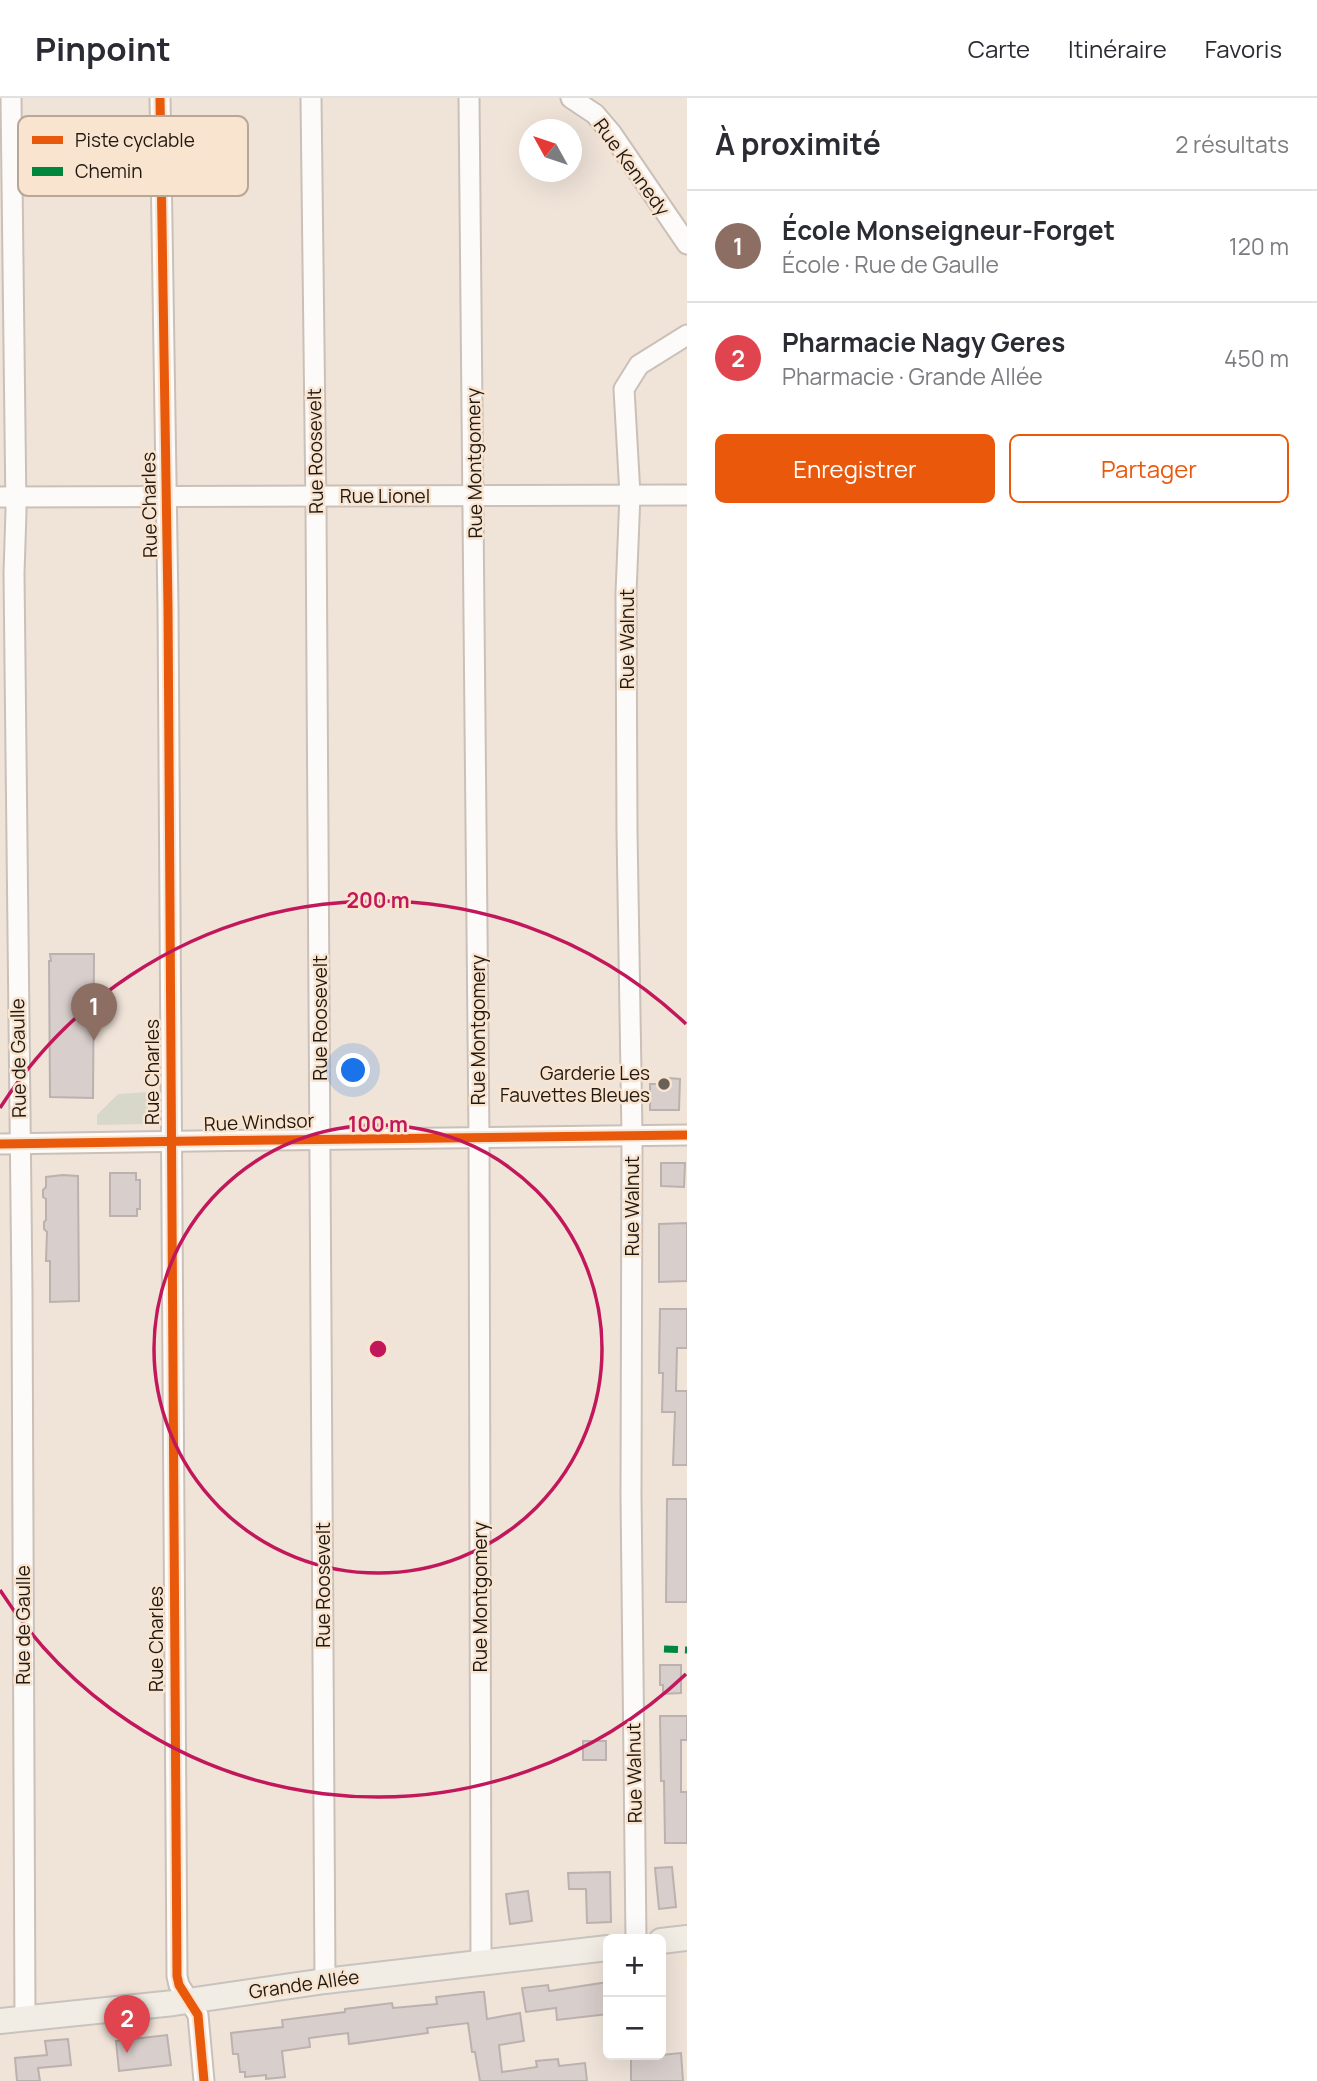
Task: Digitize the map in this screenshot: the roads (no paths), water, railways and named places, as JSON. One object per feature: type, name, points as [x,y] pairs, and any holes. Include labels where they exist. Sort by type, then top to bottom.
[{"type":"main road","points":[[666,1940],[687,1938]]},
{"type":"main road","name":"Grande Allée","points":[[0,2021],[189,2001],[325,1981],[603,1949]]},
{"type":"street","name":"Rue de Gaulle","points":[[11,98],[8,497],[14,586],[10,1144],[25,2018]]},
{"type":"street","name":"Rue Charles","points":[[160,98],[160,116]]},
{"type":"street","name":"Rue Roosevelt","points":[[312,98],[325,1981]]},
{"type":"street","name":"Rue Montgomery","points":[[470,98],[481,1963]]},
{"type":"street","name":"Rue Kennedy","points":[[570,98],[594,114],[612,134],[687,244]]},
{"type":"street","name":"Rue Charles","points":[[161,196],[177,1976],[179,1985],[198,2015],[204,2081]]},
{"type":"street","name":"Rue Walnut","points":[[636,1934],[626,593],[630,495],[624,389],[639,366],[687,335]]},
{"type":"street","name":"Rue Lionel","points":[[8,497],[687,495]]},
{"type":"street","name":"Rue Windsor","points":[[10,1144],[320,1137],[687,1135]]},
{"type":"place","name":"École Monseigneur-Forget","points":[[94,1041]]},
{"type":"place","name":"Garderie Les Fauvettes Bleues","points":[[664,1084]]},
{"type":"place","name":"Pharmacie Nagy Geres","points":[[127,2053]]}]
